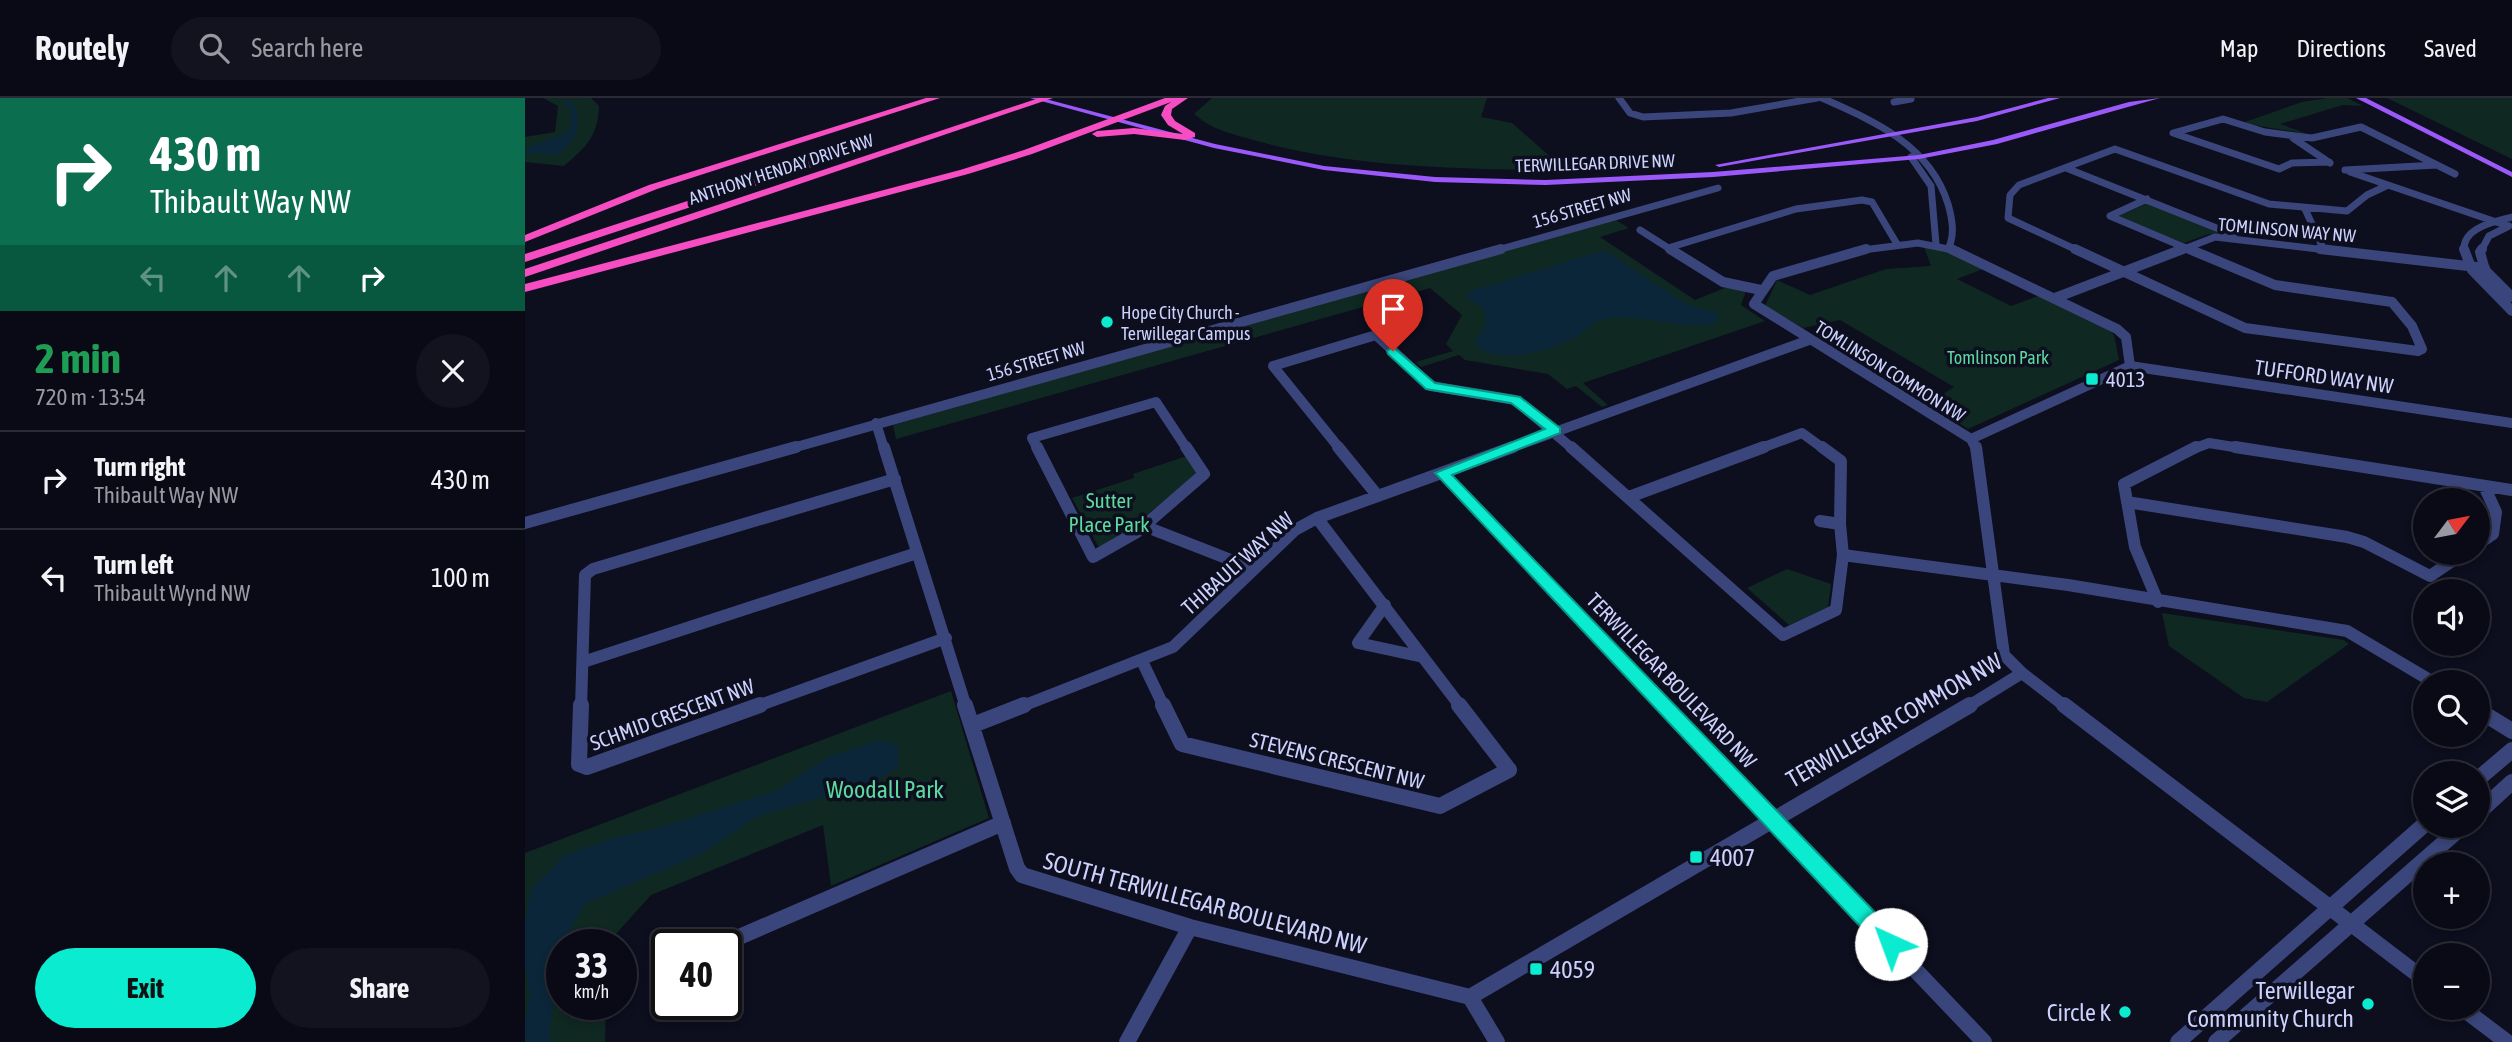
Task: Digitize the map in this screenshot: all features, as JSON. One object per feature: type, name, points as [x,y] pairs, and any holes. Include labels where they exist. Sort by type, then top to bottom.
[{"type":"highway","points":[[879,115],[924,98]]},
{"type":"highway","points":[[525,239],[653,187],[935,98]]},
{"type":"highway","name":"ANTHONY HENDAY DRIVE NW","points":[[525,258],[1014,98]]},
{"type":"highway","name":"ANTHONY HENDAY DRIVE NW","points":[[525,273],[1050,98]]},
{"type":"highway","points":[[999,161],[1173,98]]},
{"type":"highway","points":[[1183,98],[1168,108],[1165,115],[1188,136]]},
{"type":"highway","points":[[525,288],[1107,133],[1134,131],[1188,136]]},
{"type":"main road","name":"TERWILLEGAR DRIVE NW","points":[[1034,98],[1257,156],[1327,169],[1485,181],[1639,179],[1823,167],[1917,157],[2004,140],[2156,98]]},
{"type":"main road","name":"TERWILLEGAR DRIVE NW","points":[[1050,98],[1064,104]]},
{"type":"main road","name":"TERWILLEGAR DRIVE NW","points":[[1188,136],[1292,159],[1358,169],[1528,177],[1617,174],[1712,166],[1893,136],[1991,116],[2056,98]]},
{"type":"main road","points":[[2360,98],[2512,175]]},
{"type":"main road","points":[[2376,98],[2512,166]]},
{"type":"street","points":[[1619,98],[1633,115],[1643,117],[1749,113],[1819,98],[1862,117],[1893,136],[1938,177],[1948,201],[1953,231],[1949,247]]},
{"type":"street","points":[[1894,102],[1912,98]]},
{"type":"street","points":[[2329,162],[2293,163],[2279,169],[2173,132],[2223,119],[2291,137],[2312,138],[2358,127],[2367,128],[2455,174]]},
{"type":"street","points":[[2291,137],[2345,170],[2510,226]]},
{"type":"street","points":[[2147,199],[2110,216],[2275,285],[2392,302],[2412,326],[2422,349],[2412,351],[2250,330],[2008,219],[2010,195],[2019,185],[2108,152],[2122,150],[2269,204],[2305,209],[2347,211],[2367,195],[2386,186]]},
{"type":"street","points":[[1917,157],[1931,186],[1936,244]]},
{"type":"street","points":[[2345,170],[2437,166]]},
{"type":"street","points":[[2066,168],[2229,231],[2240,239]]},
{"type":"street","name":"156 STREET NW","points":[[525,523],[1718,188]]},
{"type":"street","points":[[1668,248],[1800,208],[1862,200],[1872,202],[1897,244]]},
{"type":"street","points":[[2305,209],[2323,247]]},
{"type":"street","points":[[2512,217],[2490,221],[2466,239],[2464,254],[2467,265],[2481,282],[2512,311]]},
{"type":"street","points":[[2510,226],[2493,233],[2480,252],[2485,268],[2494,281],[2512,297]]},
{"type":"street","points":[[1640,230],[1723,282],[1761,290],[1773,276],[1843,253],[1897,244],[1936,244],[1949,247],[2122,333],[2126,337],[2130,366]]},
{"type":"street","name":"TOMLINSON WAY NW","points":[[2055,298],[2214,237],[2323,247],[2485,268]]},
{"type":"street","name":"TOMLINSON COMMON NW","points":[[1761,290],[1754,302],[1755,306],[1971,439],[2130,366]]},
{"type":"street","points":[[1377,495],[1273,366],[1401,328]]},
{"type":"street","points":[[1376,335],[1428,385],[1515,400],[1555,430],[1629,498],[1783,635],[1836,610],[1843,555],[1840,524],[1842,461],[1802,433],[1629,498]]},
{"type":"street","name":"THIBAULT WAY NW","points":[[973,725],[1173,647],[1294,530],[1317,518],[1809,340]]},
{"type":"street","name":"TUFFORD WAY NW","points":[[2130,366],[2512,423]]},
{"type":"street","points":[[1156,402],[1204,474],[1144,526],[1106,553],[1093,557],[1032,438],[1156,402]]},
{"type":"street","name":"SOUTH TERWILLEGAR BOULEVARD NW","points":[[876,423],[1017,868],[1026,877],[1190,927],[1470,997]]},
{"type":"street","points":[[1971,439],[1976,446],[2004,655],[2022,673]]},
{"type":"street","points":[[2158,602],[2135,547],[2124,484],[2209,443],[2512,490]]},
{"type":"street","name":"TERWILLEGAR BOULEVARD NW","points":[[1442,473],[1983,1042]]},
{"type":"street","name":"SCHMID CRESCENT NW","points":[[895,479],[593,569],[585,579],[579,764],[587,767],[946,638]]},
{"type":"street","points":[[2490,499],[2496,512],[2493,534],[2490,536]]},
{"type":"street","points":[[2127,502],[2347,537],[2364,542],[2430,576],[2446,565]]},
{"type":"street","name":"STEVENS CRESCENT NW","points":[[1142,661],[1182,744],[1440,806],[1509,770],[1317,518]]},
{"type":"street","points":[[1820,521],[1840,524]]},
{"type":"street","points":[[1144,526],[1254,569]]},
{"type":"street","points":[[583,662],[917,553]]},
{"type":"street","points":[[1843,555],[1994,578],[2068,585],[2158,602],[2347,631],[2413,670]]},
{"type":"street","points":[[1385,605],[1358,643],[1423,657]]},
{"type":"street","name":"TERWILLEGAR COMMON NW","points":[[1470,997],[1924,733],[2022,673],[2413,971]]},
{"type":"street","points":[[2490,717],[2512,731]]},
{"type":"street","points":[[2490,769],[2512,750]]},
{"type":"street","points":[[2490,802],[2512,782]]},
{"type":"street","points":[[742,936],[1003,823]]},
{"type":"street","points":[[2178,1042],[2413,835]]},
{"type":"street","points":[[2216,1042],[2449,838]]},
{"type":"street","points":[[1127,1042],[1190,927]]},
{"type":"street","points":[[1470,997],[1497,1042]]},
{"type":"street","points":[[2478,1020],[2507,1042]]},
{"type":"green space","points":[[543,98],[591,98],[599,106],[596,126],[589,141],[564,166],[525,162],[525,137],[555,132],[558,106]]},
{"type":"green space","points":[[1212,98],[1487,98],[1481,117],[1512,123],[1567,171],[1372,162],[1295,150],[1224,131],[1194,114]]},
{"type":"green space","points":[[2347,98],[2363,106],[2343,105],[2280,124],[2308,134],[2242,123],[2302,102]]},
{"type":"green space","points":[[2387,98],[2512,98],[2512,159]]},
{"type":"green space","points":[[2148,203],[2225,235],[2209,234],[2184,243],[2117,217]]},
{"type":"green space","points":[[1614,219],[1629,228],[1600,237],[1695,300],[1727,287],[1746,291],[1741,305],[1765,321],[1583,383],[1608,405],[1602,407],[1576,386],[1567,389],[1548,374],[1465,360],[1459,355],[1421,367],[1416,362],[1453,351],[1446,344],[1462,315],[1430,288],[896,439],[893,425]]},
{"type":"green space","name":"Tomlinson Park","points":[[1924,247],[1951,253],[1983,269],[1957,279],[2011,306],[2038,296],[2110,331],[2114,335],[2119,360],[1968,429],[1928,404],[1954,387],[1840,320],[1803,328],[1765,306],[1777,280],[1810,295],[1886,269],[1931,266]]},
{"type":"green space","name":"Sutter Place Park","points":[[1187,456],[1198,473],[1109,546],[1098,546],[1072,498],[1134,478],[1133,474]]},
{"type":"green space","points":[[1787,569],[1831,584],[1828,607],[1789,625],[1747,588]]},
{"type":"green space","points":[[2162,613],[2344,640],[2349,644],[2267,702],[2244,698],[2169,646]]},
{"type":"green space","name":"Woodall Park","points":[[951,691],[989,818],[831,886],[823,825],[651,895],[620,929],[546,929],[546,1020],[606,1020],[605,1042],[525,1042],[525,853]]},
{"type":"water","points":[[562,98],[571,101],[577,116],[576,131],[569,144],[556,155],[525,153],[531,146],[571,129],[571,111]]},
{"type":"water","points":[[1601,251],[1607,252],[1688,305],[1719,314],[1717,321],[1709,325],[1696,325],[1630,318],[1601,320],[1564,343],[1522,355],[1494,354],[1483,350],[1475,341],[1486,325],[1484,309],[1466,296],[1468,292]]},
{"type":"water","points":[[878,740],[897,745],[899,767],[857,792],[823,797],[756,817],[703,853],[585,904],[570,929],[546,929],[546,1020],[551,1020],[549,1042],[525,1042],[525,1022],[530,996],[525,965],[525,922],[531,889],[564,856],[607,840],[661,827],[778,790],[828,757]]},
{"type":"place","name":"Hope City Church - Terwillegar Campus","points":[[1107,322]]},
{"type":"place","name":"4013","points":[[2092,379]]},
{"type":"place","name":"4007","points":[[1696,857]]},
{"type":"place","name":"4059","points":[[1536,969]]},
{"type":"place","name":"Terwillegar Community Church","points":[[2368,1004]]},
{"type":"place","name":"Circle K","points":[[2125,1012]]},
{"type":"route","points":[[1393,351],[1428,385],[1515,400],[1555,430],[1442,473],[1711,752],[1891,944]]}]
